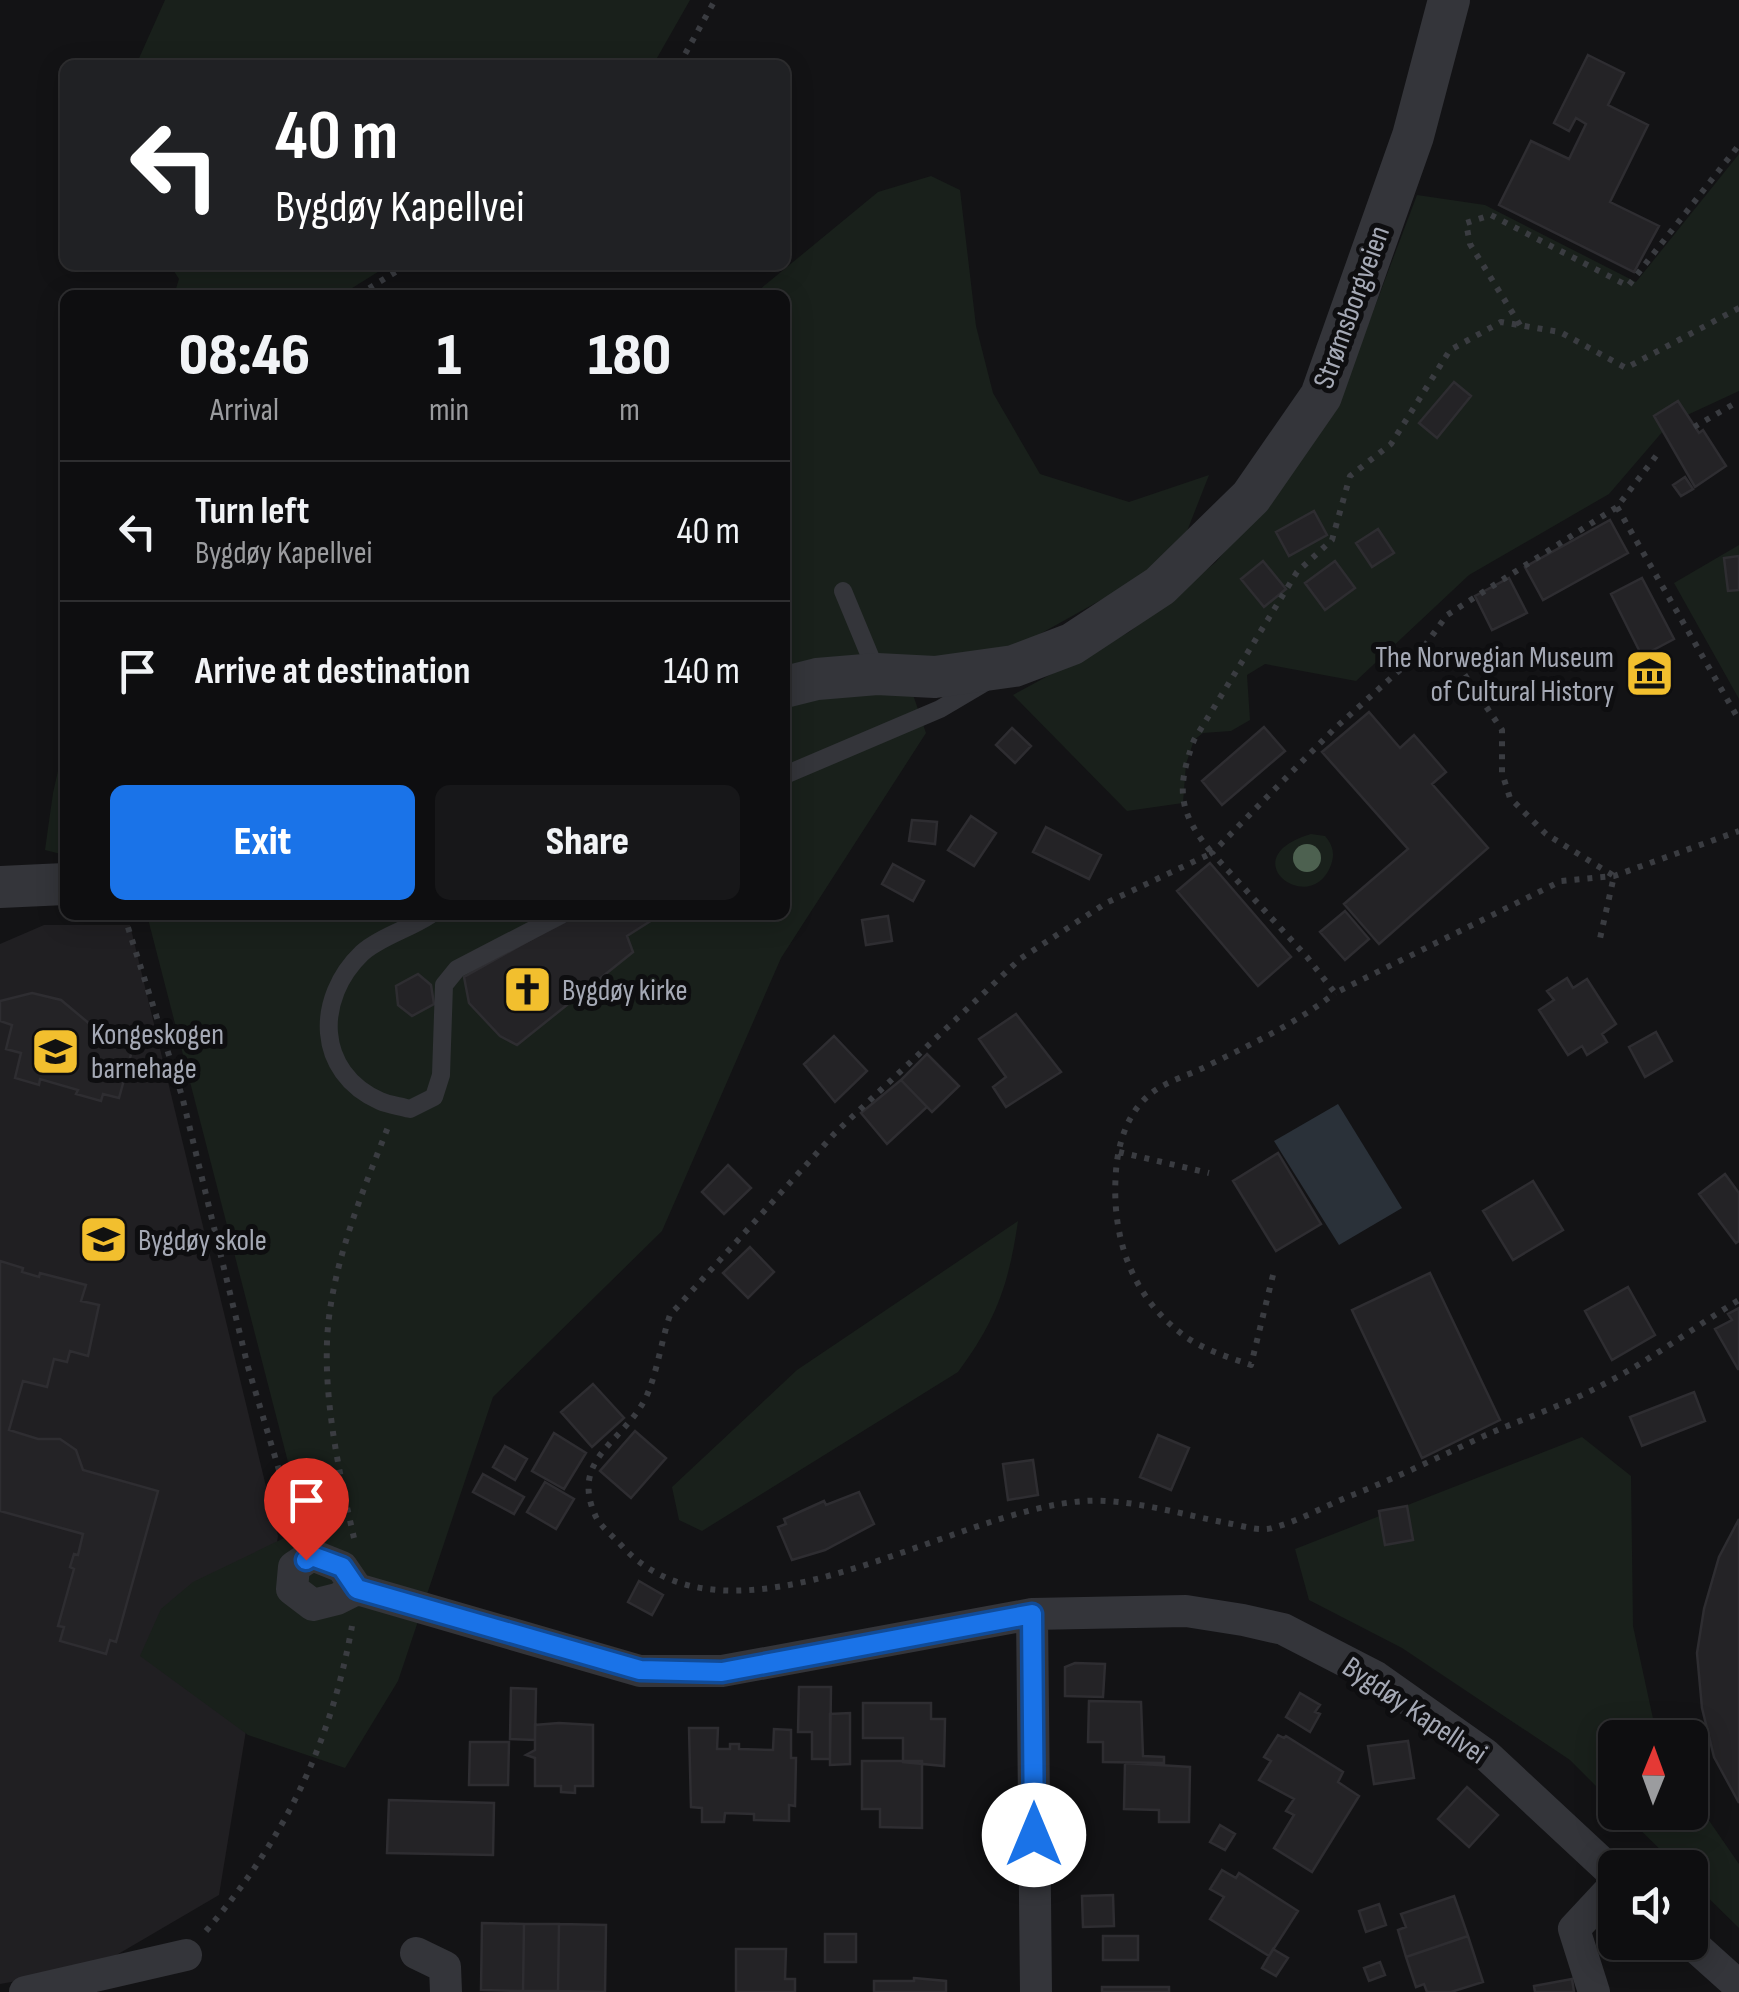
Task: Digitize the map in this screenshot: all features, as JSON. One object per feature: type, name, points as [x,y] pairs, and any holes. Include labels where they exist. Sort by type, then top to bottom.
[{"type":"street","name":"Strømsborgveien","points":[[790,686],[816,679],[877,674],[935,677],[1014,666],[1072,644],[1160,586],[1251,497],[1321,396],[1412,136],[1448,0]]},
{"type":"street","points":[[0,887],[60,884]]},
{"type":"street","name":"Bygdøy Kapellvei","points":[[353,1591],[342,1567],[312,1556],[294,1566],[292,1589],[314,1605],[353,1591],[640,1670],[722,1672],[1032,1614],[1186,1611],[1283,1629],[1376,1677],[1485,1754],[1598,1859]]},
{"type":"street","points":[[1032,1614],[1036,1992]]},
{"type":"street","points":[[1594,1992],[1574,1928],[1598,1903]]},
{"type":"street","points":[[24,1992],[186,1955]]},
{"type":"street","points":[[1708,1958],[1739,1986]]},
{"type":"lane","points":[[842,590],[877,674]]},
{"type":"lane","points":[[790,773],[940,710],[1014,666]]},
{"type":"lane","points":[[421,920],[364,951],[338,981],[328,1012],[328,1041],[338,1064],[354,1083],[379,1101],[410,1108],[434,1097],[441,1075],[444,985],[456,969],[551,920]]},
{"type":"path","points":[[683,60],[714,0]]},
{"type":"path","points":[[1520,325],[1470,244],[1466,223],[1491,214],[1628,286],[1739,145]]},
{"type":"path","points":[[366,290],[398,270]]},
{"type":"path","points":[[1335,993],[1192,829],[1182,803],[1186,764],[1194,740],[1298,572],[1332,540],[1350,476],[1391,444],[1450,350],[1502,322],[1560,332],[1626,368],[1739,308]]},
{"type":"path","points":[[1694,427],[1739,401]]},
{"type":"path","points":[[1656,456],[1617,507],[1447,615],[1421,651],[1333,730],[1212,853],[1106,903],[1020,958],[835,1134],[670,1315],[657,1370],[645,1400],[590,1466],[587,1488],[596,1519],[634,1559],[674,1583],[709,1590],[750,1590],[798,1583],[866,1566],[1033,1507],[1089,1500],[1268,1530],[1438,1460],[1604,1384],[1739,1300]]},
{"type":"path","points":[[1617,507],[1739,720]]},
{"type":"path","points":[[1421,651],[1442,655],[1458,665],[1502,730],[1502,774],[1510,798],[1546,834],[1614,876]]},
{"type":"path","points":[[1273,1275],[1251,1365],[1182,1335],[1134,1279],[1122,1251],[1115,1188],[1119,1152],[1130,1118],[1149,1094],[1302,1018],[1335,993],[1561,881],[1614,876],[1739,831]]},
{"type":"path","points":[[1599,944],[1614,876]]},
{"type":"path","points":[[126,920],[182,1096],[248,1367],[306,1560]]},
{"type":"path","points":[[356,1544],[328,1388],[329,1311],[352,1219],[396,1105]]},
{"type":"path","points":[[1119,1152],[1209,1173]]},
{"type":"path","points":[[186,1955],[250,1874],[298,1796],[324,1739],[340,1690],[352,1628],[353,1591]]},
{"type":"shaded area","points":[[165,0],[690,0],[656,60],[138,60]]},
{"type":"shaded area","points":[[1739,154],[1739,391],[1670,423],[1609,494],[1469,575],[1356,681],[1265,664],[1247,675],[1250,720],[1231,731],[1203,733],[1194,740],[1186,764],[1183,803],[1127,811],[1013,695],[1129,632],[1216,562],[1263,505],[1360,346],[1417,195],[1485,205],[1636,282]]},
{"type":"shaded area","points":[[931,176],[960,190],[976,326],[993,393],[1040,474],[1129,502],[1209,475],[1182,544],[1144,576],[1022,644],[903,665],[926,733],[781,958],[662,1231],[493,1397],[398,1681],[345,1768],[248,1735],[140,1656],[161,1609],[193,1582],[305,1528],[148,920],[790,920],[790,290],[759,290],[783,270],[790,270],[790,265],[878,192]]},
{"type":"shaded area","points":[[173,270],[381,270],[349,290],[176,290],[179,279]]},
{"type":"shaded area","points":[[1739,545],[1739,699],[1674,583]]},
{"type":"shaded area","points":[[60,762],[60,854],[45,850]]},
{"type":"shaded area","points":[[1311,834],[1328,839],[1333,853],[1331,865],[1321,880],[1308,886],[1294,885],[1276,869],[1277,857],[1287,844]]},
{"type":"shaded area","name":"Bygdøy skole","points":[[44,925],[130,925],[278,1536],[219,1895],[96,1967],[0,1984],[0,944]]},
{"type":"shaded area","points":[[1338,1104],[1402,1208],[1339,1245],[1274,1141]]},
{"type":"shaded area","points":[[1018,1221],[999,1301],[958,1372],[702,1531],[679,1520],[672,1487],[797,1370]]},
{"type":"shaded area","points":[[1582,1437],[1631,1476],[1633,1626],[1653,1720],[1598,1720],[1598,1788],[1570,1760],[1402,1648],[1309,1600],[1295,1549]]},
{"type":"shaded area","points":[[1708,1819],[1739,1864],[1739,1928],[1708,1898],[1708,1850],[1661,1850],[1640,1830],[1708,1830]]},
{"type":"building","points":[[1588,55],[1624,73],[1608,105],[1648,125],[1610,202],[1659,226],[1634,272],[1499,205],[1531,141],[1569,159],[1586,124],[1576,118],[1569,131],[1554,123]]},
{"type":"building","points":[[1454,382],[1471,396],[1437,438],[1419,423]]},
{"type":"building","points":[[1678,401],[1726,466],[1695,487],[1654,416]]},
{"type":"building","points":[[1685,477],[1693,489],[1681,496],[1673,485]]},
{"type":"building","points":[[1314,511],[1327,535],[1289,556],[1276,532]]},
{"type":"building","points":[[1610,520],[1628,553],[1543,600],[1525,567]]},
{"type":"building","points":[[1378,529],[1394,553],[1372,567],[1356,543]]},
{"type":"building","points":[[1739,556],[1739,590],[1728,591],[1724,558]]},
{"type":"building","points":[[1263,561],[1286,589],[1264,607],[1241,579]]},
{"type":"building","points":[[1335,561],[1355,588],[1325,610],[1305,583]]},
{"type":"building","points":[[1509,578],[1527,613],[1492,630],[1475,596]]},
{"type":"building","points":[[1642,578],[1674,639],[1642,656],[1611,594]]},
{"type":"building","points":[[1369,712],[1400,748],[1414,735],[1446,772],[1432,784],[1488,848],[1379,944],[1344,904],[1408,849],[1322,752]]},
{"type":"building","points":[[1264,727],[1285,751],[1222,805],[1202,781]]},
{"type":"building","points":[[1012,728],[1031,746],[1015,763],[996,745]]},
{"type":"building","points":[[971,816],[996,833],[974,866],[948,850]]},
{"type":"building","points":[[912,820],[937,822],[935,844],[909,841]]},
{"type":"building","points":[[1046,827],[1101,855],[1089,879],[1033,852]]},
{"type":"building","points":[[1210,863],[1291,957],[1258,986],[1177,891]]},
{"type":"building","points":[[893,864],[924,881],[913,901],[882,884]]},
{"type":"building","points":[[1345,911],[1369,939],[1345,960],[1320,932]]},
{"type":"building","points":[[888,916],[892,941],[866,945],[862,920]]},
{"type":"building","name":"Bygdøy kirke","points":[[565,920],[652,920],[627,936],[633,952],[517,1045],[500,1036],[469,1003],[464,977]]},
{"type":"building","points":[[418,974],[431,985],[434,1004],[412,1016],[398,1005],[396,986]]},
{"type":"building","points":[[1567,978],[1573,988],[1587,979],[1616,1024],[1602,1034],[1607,1042],[1587,1055],[1582,1046],[1568,1055],[1539,1010],[1554,1000],[1547,991]]},
{"type":"building","points":[[32,993],[61,1000],[91,1025],[136,1036],[119,1098],[103,1094],[101,1101],[40,1079],[39,1085],[15,1078],[21,1053],[6,1049],[12,1025],[0,1021],[0,1001]]},
{"type":"building","points":[[1016,1014],[1061,1072],[1006,1107],[993,1087],[1006,1077],[979,1039]]},
{"type":"building","points":[[1656,1032],[1672,1061],[1645,1077],[1629,1047]]},
{"type":"building","points":[[834,1036],[867,1071],[835,1102],[804,1064]]},
{"type":"building","points":[[927,1054],[959,1086],[932,1112],[901,1080]]},
{"type":"building","points":[[901,1080],[927,1107],[887,1144],[861,1113]]},
{"type":"building","points":[[1278,1153],[1321,1224],[1276,1251],[1233,1181]]},
{"type":"building","points":[[728,1165],[751,1188],[724,1214],[702,1192]]},
{"type":"building","points":[[1725,1174],[1739,1193],[1736,1243],[1699,1194]]},
{"type":"building","points":[[1533,1181],[1563,1230],[1513,1260],[1483,1211]]},
{"type":"building","points":[[750,1247],[774,1272],[748,1298],[723,1273]]},
{"type":"building","points":[[0,1261],[39,1277],[40,1273],[86,1285],[81,1301],[99,1305],[88,1356],[70,1351],[67,1362],[54,1359],[47,1387],[23,1381],[9,1430],[38,1439],[60,1439],[76,1450],[83,1470],[158,1491],[116,1642],[110,1640],[106,1654],[60,1641],[64,1627],[58,1626],[74,1569],[70,1567],[74,1554],[78,1555],[83,1534],[0,1511]]},
{"type":"building","points":[[1430,1273],[1500,1420],[1422,1458],[1352,1310]]},
{"type":"building","points":[[1628,1287],[1655,1335],[1612,1360],[1585,1311]]},
{"type":"building","points":[[1739,1308],[1738,1369],[1715,1329],[1732,1320],[1728,1314]]},
{"type":"building","points":[[593,1384],[624,1418],[592,1447],[561,1412]]},
{"type":"building","points":[[1694,1392],[1705,1421],[1642,1446],[1630,1417]]},
{"type":"building","points":[[635,1431],[666,1458],[631,1498],[600,1471]]},
{"type":"building","points":[[554,1433],[586,1453],[564,1489],[532,1471]]},
{"type":"building","points":[[1158,1435],[1189,1448],[1171,1490],[1140,1477]]},
{"type":"building","points":[[505,1446],[527,1459],[515,1480],[493,1467]]},
{"type":"building","points":[[1033,1460],[1038,1495],[1008,1500],[1003,1464]]},
{"type":"building","points":[[483,1474],[524,1497],[514,1514],[473,1492]]},
{"type":"building","points":[[545,1482],[574,1499],[556,1529],[527,1512]]},
{"type":"building","points":[[859,1492],[874,1524],[825,1550],[792,1560],[778,1527],[786,1524],[784,1519],[824,1501],[826,1505]]},
{"type":"building","points":[[1407,1506],[1413,1540],[1385,1545],[1379,1511]]},
{"type":"building","points":[[1739,1519],[1739,1803],[1714,1757],[1702,1708],[1697,1653],[1704,1609],[1719,1557]]},
{"type":"building","points":[[639,1581],[663,1595],[652,1615],[628,1602]]},
{"type":"building","points":[[1075,1663],[1105,1664],[1103,1697],[1065,1696],[1065,1667]]},
{"type":"building","points":[[799,1687],[831,1687],[830,1759],[812,1759],[812,1732],[798,1732]]},
{"type":"building","points":[[511,1688],[536,1689],[535,1740],[510,1739]]},
{"type":"building","points":[[1300,1693],[1320,1705],[1315,1712],[1320,1714],[1310,1732],[1286,1717]]},
{"type":"building","points":[[1089,1701],[1141,1702],[1143,1756],[1164,1757],[1164,1763],[1103,1762],[1103,1742],[1088,1742]]},
{"type":"building","points":[[863,1703],[931,1703],[931,1719],[945,1719],[944,1766],[903,1762],[903,1738],[863,1738]]},
{"type":"building","points":[[850,1713],[850,1764],[830,1765],[830,1714]]},
{"type":"building","points":[[535,1725],[593,1725],[593,1786],[575,1786],[575,1793],[561,1792],[561,1786],[535,1786],[535,1758],[526,1755],[535,1750]]},
{"type":"building","points":[[689,1728],[718,1728],[717,1749],[739,1744],[739,1749],[773,1750],[774,1729],[791,1730],[791,1758],[796,1758],[795,1806],[789,1805],[789,1821],[754,1820],[754,1814],[725,1813],[724,1822],[702,1822],[702,1808],[691,1807]]},
{"type":"building","points":[[1278,1735],[1286,1736],[1343,1772],[1338,1782],[1359,1796],[1312,1872],[1274,1848],[1294,1815],[1286,1811],[1294,1799],[1259,1780],[1271,1761],[1264,1757]]},
{"type":"building","points":[[1408,1741],[1414,1778],[1374,1784],[1368,1746]]},
{"type":"building","points":[[470,1742],[509,1742],[508,1785],[469,1785]]},
{"type":"building","points":[[862,1761],[922,1761],[922,1828],[880,1827],[880,1809],[862,1809]]},
{"type":"building","points":[[1125,1763],[1190,1767],[1189,1822],[1159,1822],[1159,1810],[1124,1809]]},
{"type":"building","points":[[1467,1787],[1498,1815],[1469,1847],[1438,1819]]},
{"type":"building","points":[[389,1800],[494,1803],[493,1855],[387,1853]]},
{"type":"building","points":[[1220,1825],[1235,1834],[1225,1850],[1210,1842]]},
{"type":"building","points":[[1222,1870],[1236,1878],[1239,1873],[1298,1911],[1269,1956],[1210,1919],[1224,1897],[1210,1889]]},
{"type":"building","points":[[1113,1895],[1114,1926],[1083,1927],[1082,1896]]},
{"type":"building","points":[[1454,1896],[1468,1936],[1406,1957],[1398,1930],[1406,1927],[1401,1914]]},
{"type":"building","points":[[1379,1904],[1386,1925],[1366,1932],[1359,1911]]},
{"type":"building","points":[[482,1923],[524,1924],[523,1991],[481,1990]]},
{"type":"building","points":[[524,1924],[559,1924],[558,1991],[523,1991]]},
{"type":"building","points":[[559,1924],[606,1925],[605,1992],[558,1991]]},
{"type":"building","points":[[825,1934],[856,1934],[856,1962],[825,1962]]},
{"type":"building","points":[[1103,1936],[1138,1936],[1138,1960],[1103,1960]]},
{"type":"building","points":[[1468,1936],[1483,1982],[1451,1992],[1427,1992],[1424,1984],[1416,1987],[1406,1957]]},
{"type":"building","points":[[736,1949],[786,1949],[785,1979],[795,1979],[795,1992],[736,1992]]},
{"type":"building","points":[[1273,1949],[1288,1958],[1276,1976],[1262,1968]]},
{"type":"building","points":[[1380,1962],[1385,1975],[1369,1981],[1364,1968]]},
{"type":"building","points":[[1572,1979],[1574,1992],[1535,1992],[1534,1986]]},
{"type":"building","points":[[874,1981],[946,1981],[946,1992],[874,1992]]},
{"type":"building","points":[[1102,1987],[1169,1987],[1169,1992],[1102,1992]]},
{"type":"place","name":"The Norwegian Museum of Cultural History","points":[[1649,674]]},
{"type":"place","name":"Bygdøy kirke","points":[[527,990]]},
{"type":"place","name":"Kongeskogen barnehage","points":[[56,1051]]},
{"type":"place","name":"Bygdøy skole","points":[[103,1240]]},
{"type":"route","points":[[306,1560],[312,1556],[342,1567],[357,1589],[640,1670],[722,1672],[1032,1614],[1034,1835]]}]
